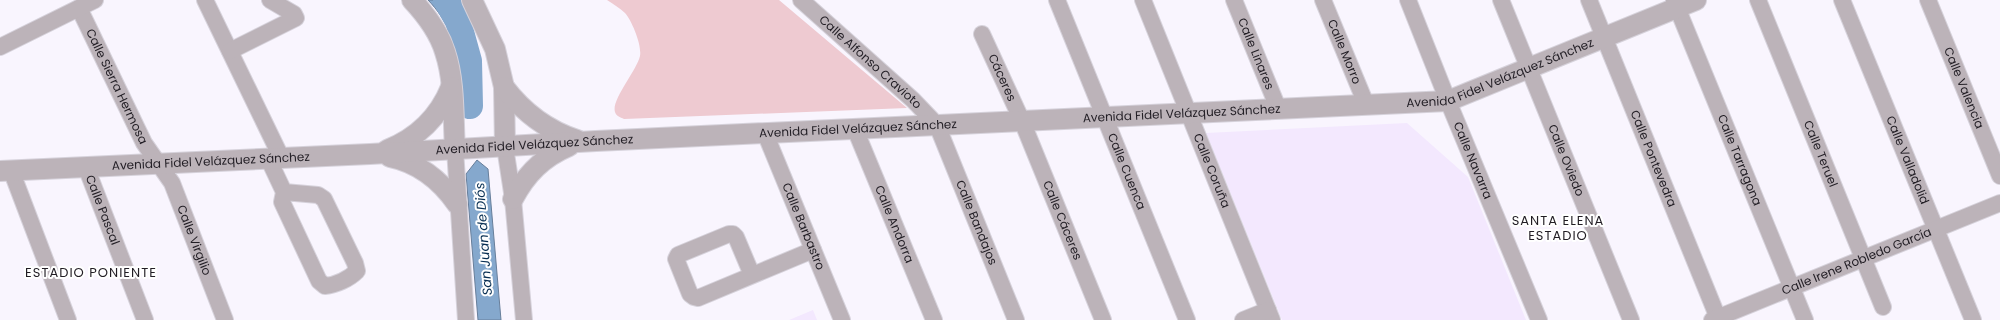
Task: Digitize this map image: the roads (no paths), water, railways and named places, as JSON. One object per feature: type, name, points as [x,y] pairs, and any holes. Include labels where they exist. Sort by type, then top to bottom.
[{"type":"street","points":[[0,47],[95,0]]},
{"type":"street","points":[[204,0],[230,51],[275,157],[284,192],[282,202],[319,281],[324,286],[331,286],[353,276],[357,271],[355,263],[324,199],[318,195],[284,192]]},
{"type":"street","points":[[230,51],[296,18],[294,14],[270,0]]},
{"type":"street","points":[[412,0],[428,18],[445,51],[451,85],[457,204],[466,320]]},
{"type":"street","points":[[472,0],[495,49],[504,86],[505,147],[513,199],[524,320]]},
{"type":"street","name":"Calle Alfonso Cravioto","points":[[801,0],[912,100],[937,125]]},
{"type":"street","name":"Calle Cuenca","points":[[1057,0],[1187,320]]},
{"type":"street","name":"Calle Coruña","points":[[1142,0],[1270,315]]},
{"type":"street","name":"Calle Linares","points":[[1234,0],[1278,108]]},
{"type":"street","name":"Calle Morro","points":[[1323,0],[1366,104]]},
{"type":"street","name":"Calle Navarra","points":[[1408,0],[1448,101],[1539,320]]},
{"type":"street","name":"Calle Oviedo","points":[[1501,0],[1631,320]]},
{"type":"street","name":"Calle Pontevedra","points":[[1589,0],[1715,319]]},
{"type":"street","name":"Avenida Fidel Velázquez Sánchez","points":[[5,171],[1278,108],[1448,101],[1604,37],[1675,4],[1696,0]]},
{"type":"street","name":"Calle Teruel","points":[[1758,0],[1883,307]]},
{"type":"street","name":"Calle Valladolid","points":[[1842,0],[1973,320]]},
{"type":"street","name":"Calle Valencia","points":[[1928,0],[2000,176]]},
{"type":"street","name":"Calle Tarragona","points":[[1675,4],[1805,320]]},
{"type":"street","name":"Calle Sierra Hermosa","points":[[79,8],[144,143],[159,163]]},
{"type":"street","name":"Cáceres","points":[[982,34],[1022,121]]},
{"type":"street","points":[[370,154],[399,145],[423,128],[440,109],[451,85]]},
{"type":"street","points":[[504,86],[525,112],[538,122],[557,132],[583,142]]},
{"type":"street","name":"Calle Cáceres","points":[[1022,121],[1102,320]]},
{"type":"street","name":"Calle Bandajos","points":[[937,125],[1016,320]]},
{"type":"street","name":"Calle Andorra","points":[[855,129],[934,320]]},
{"type":"street","name":"Calle Barbastro","points":[[765,133],[842,320]]},
{"type":"street","points":[[513,199],[528,175],[537,165],[558,150],[583,142]]},
{"type":"street","points":[[370,154],[397,158],[421,169],[442,184],[457,204]]},
{"type":"street","name":"Calle Virgilio","points":[[159,163],[172,182],[225,320]]},
{"type":"street","name":"Calle Pascal","points":[[86,167],[145,320]]},
{"type":"street","points":[[5,171],[68,320]]},
{"type":"street","name":"Calle Irene Robledo García","points":[[1715,319],[2000,203]]},
{"type":"street","points":[[752,275],[736,237],[733,234],[729,234],[678,255],[676,259],[682,276],[694,297],[698,298],[813,250]]},
{"type":"street","points":[[1242,320],[1270,315]]},
{"type":"water","points":[[428,0],[455,0],[460,8],[473,41],[477,90],[469,103],[461,88],[458,65],[451,37],[445,22],[435,7]]},
{"type":"water","points":[[477,160],[488,169],[501,320],[478,320],[466,174]]},
{"type":"waterway","name":"San Juan de Diós","points":[[446,0],[458,21],[469,61],[470,106]]},
{"type":"district","name":"SANTA ELENA ESTADIO","points":[[1558,228]]},
{"type":"district","name":"ESTADIO PONIENTE","points":[[91,272]]}]
